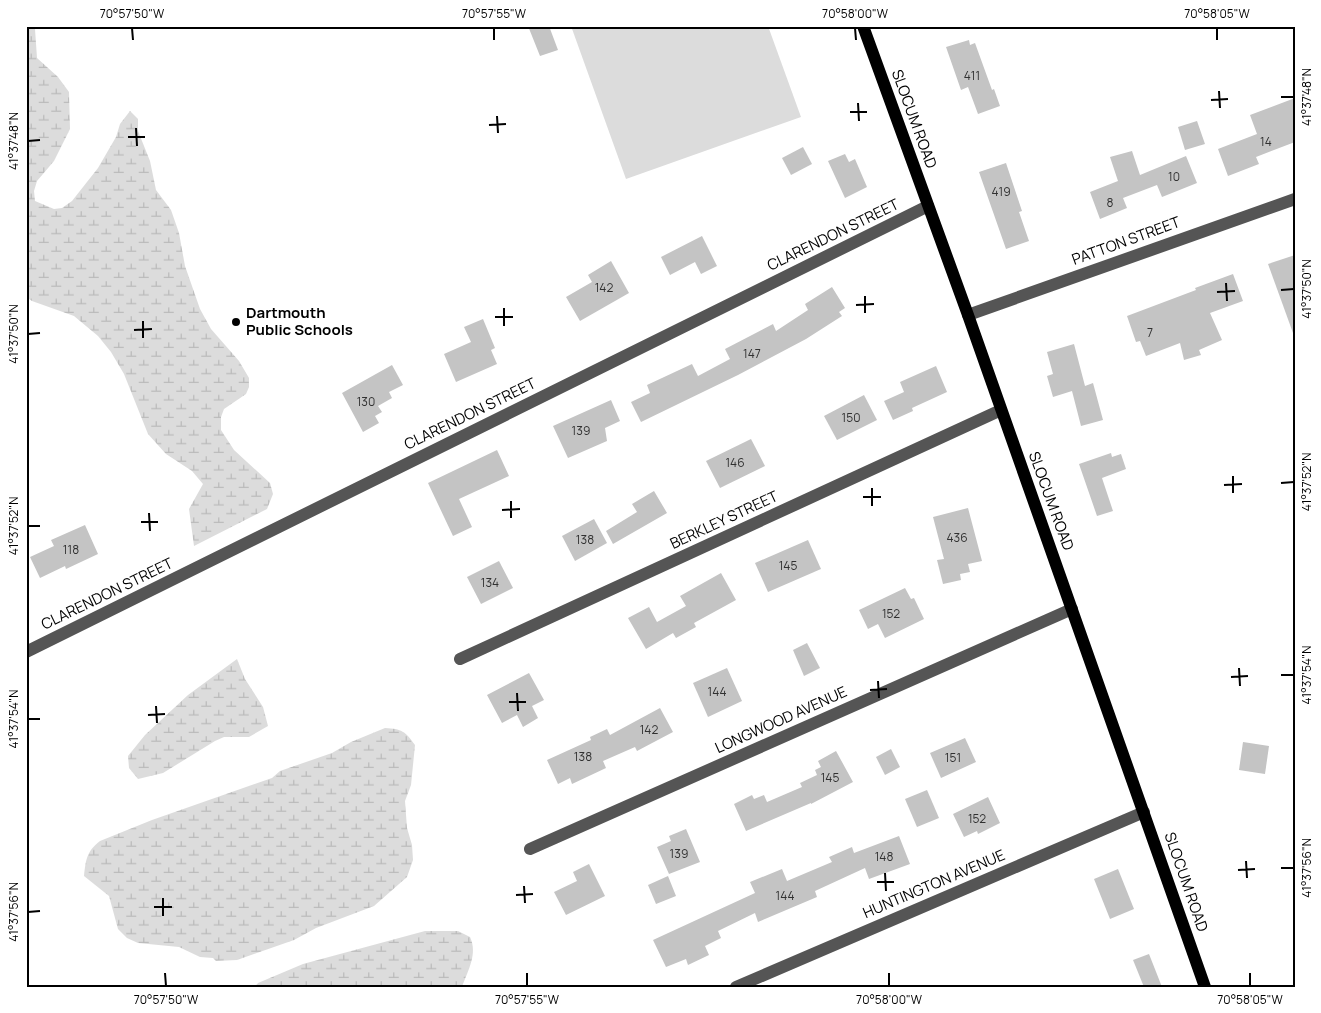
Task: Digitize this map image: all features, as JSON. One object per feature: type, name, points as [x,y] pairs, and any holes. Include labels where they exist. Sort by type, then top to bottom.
[{"type":"main road","name":"SLOCUM ROAD","points":[[863,26],[968,315],[1205,987]]},
{"type":"street","name":"PATTON STREET","points":[[968,315],[1295,199]]},
{"type":"street","name":"CLARENDON STREET","points":[[26,652],[928,206]]},
{"type":"street","name":"BERKLEY STREET","points":[[460,659],[1001,410]]},
{"type":"street","name":"LONGWOOD AVENUE","points":[[530,849],[1072,609]]},
{"type":"street","name":"HUNTINGTON AVENUE","points":[[736,987],[1144,812]]},
{"type":"green space","points":[[26,26],[33,26],[35,29],[37,58],[58,77],[69,92],[70,129],[54,161],[37,181],[34,191],[35,201],[54,209],[62,208],[72,201],[98,168],[116,137],[120,124],[130,111],[138,119],[138,131],[150,161],[156,190],[171,210],[179,233],[185,266],[200,309],[211,329],[239,361],[249,378],[249,387],[246,394],[224,409],[221,417],[221,430],[234,450],[270,483],[273,494],[267,509],[194,546],[189,509],[203,484],[192,471],[166,454],[148,434],[124,374],[111,352],[98,336],[74,316],[32,301],[26,297]]},
{"type":"green space","points":[[571,26],[768,26],[801,117],[626,179]]},
{"type":"green space","points":[[237,659],[245,679],[263,707],[268,726],[249,737],[224,737],[163,773],[138,779],[129,768],[128,756],[145,735],[188,695]]},
{"type":"green space","points":[[385,728],[403,732],[415,745],[411,785],[405,801],[407,828],[412,845],[413,860],[407,877],[374,906],[316,928],[294,940],[237,960],[216,961],[213,958],[200,957],[179,947],[138,943],[127,938],[118,929],[109,896],[84,876],[88,857],[92,849],[100,841],[152,820],[272,778],[280,771],[332,753],[351,742]]},
{"type":"green space","points":[[425,931],[458,931],[470,937],[473,956],[462,987],[255,987],[258,983],[303,964]]},
{"type":"building","points":[[528,26],[549,26],[558,50],[540,56]]},
{"type":"building","points":[[969,40],[970,45],[975,43],[992,90],[994,89],[1000,106],[978,114],[968,87],[961,90],[946,47]]},
{"type":"building","points":[[1295,98],[1295,142],[1256,157],[1259,164],[1228,176],[1218,149],[1257,134],[1250,115]]},
{"type":"building","points":[[1197,121],[1205,144],[1185,150],[1178,127]]},
{"type":"building","points":[[803,147],[812,164],[791,175],[782,158]]},
{"type":"building","points":[[1132,151],[1140,175],[1186,156],[1197,183],[1162,197],[1157,185],[1123,198],[1127,208],[1100,219],[1090,192],[1118,181],[1110,157]]},
{"type":"building","points":[[845,154],[849,162],[855,159],[867,187],[845,198],[828,161]]},
{"type":"building","points":[[1006,163],[1022,211],[1019,212],[1029,241],[1006,249],[979,172]]},
{"type":"building","points":[[702,236],[717,266],[701,274],[695,262],[670,275],[661,257]]},
{"type":"building","points":[[1295,255],[1295,332],[1293,333],[1268,264]]},
{"type":"building","points":[[611,261],[629,293],[580,321],[566,297],[592,282],[588,275]]},
{"type":"building","points":[[1233,274],[1243,301],[1210,313],[1222,340],[1199,350],[1201,355],[1184,360],[1180,343],[1146,356],[1140,341],[1136,342],[1127,316]]},
{"type":"building","points":[[832,287],[845,308],[839,312],[842,316],[806,339],[738,375],[641,422],[631,402],[650,393],[647,385],[692,364],[698,376],[730,359],[725,349],[773,324],[776,331],[808,310],[805,304]]},
{"type":"building","points":[[483,319],[495,348],[491,350],[497,364],[456,382],[444,354],[471,342],[464,327]]},
{"type":"building","points":[[1074,344],[1085,386],[1093,383],[1103,420],[1081,426],[1072,391],[1053,397],[1047,376],[1053,374],[1047,352]]},
{"type":"building","points":[[392,365],[403,385],[389,392],[392,398],[378,406],[382,412],[375,416],[379,423],[363,432],[342,393]]},
{"type":"building","points":[[936,366],[947,392],[912,408],[913,411],[893,420],[884,401],[904,392],[900,382]]},
{"type":"building","points":[[864,395],[877,420],[837,440],[824,416]]},
{"type":"building","points":[[611,400],[620,421],[605,428],[607,441],[568,458],[553,426]]},
{"type":"building","points":[[751,439],[765,466],[720,488],[706,461]]},
{"type":"building","points":[[497,450],[509,476],[459,499],[472,527],[453,536],[428,483]]},
{"type":"building","points":[[1111,453],[1112,457],[1121,454],[1126,469],[1102,478],[1113,511],[1097,516],[1079,464]]},
{"type":"building","points":[[654,491],[667,513],[613,544],[606,531],[637,512],[632,504]]},
{"type":"building","points":[[968,508],[982,561],[968,564],[970,572],[960,574],[961,580],[943,584],[937,560],[944,559],[933,517]]},
{"type":"building","points":[[594,519],[607,543],[575,561],[562,536]]},
{"type":"building","points":[[85,525],[98,554],[66,569],[65,566],[40,578],[30,557],[54,546],[51,540]]},
{"type":"building","points":[[808,540],[821,569],[768,592],[755,563]]},
{"type":"building","points":[[499,561],[513,588],[481,604],[467,577]]},
{"type":"building","points":[[721,573],[736,600],[694,623],[696,627],[676,638],[673,633],[646,649],[628,618],[649,607],[657,622],[686,606],[680,596]]},
{"type":"building","points":[[905,588],[911,599],[914,598],[924,619],[885,638],[878,624],[868,629],[859,610]]},
{"type":"building","points":[[807,643],[820,668],[804,676],[793,650]]},
{"type":"building","points":[[727,668],[742,701],[708,717],[693,683]]},
{"type":"building","points":[[529,673],[544,700],[532,706],[538,718],[523,727],[517,715],[502,723],[487,695]]},
{"type":"building","points":[[660,708],[673,732],[637,751],[635,747],[603,761],[606,768],[572,784],[570,778],[558,784],[547,760],[591,740],[590,737],[607,729],[610,735]]},
{"type":"building","points":[[965,738],[976,762],[941,778],[930,753]]},
{"type":"building","points":[[1243,742],[1269,746],[1265,774],[1239,770]]},
{"type":"building","points":[[891,749],[900,767],[885,775],[876,757]]},
{"type":"building","points":[[836,751],[853,782],[811,804],[746,831],[734,804],[752,795],[754,799],[764,795],[767,802],[802,787],[800,783],[817,775],[815,770],[821,767],[818,761]]},
{"type":"building","points":[[927,790],[939,818],[917,827],[905,799]]},
{"type":"building","points":[[988,797],[1000,823],[978,834],[977,831],[964,837],[953,814]]},
{"type":"building","points":[[686,829],[700,862],[669,874],[657,847],[671,841],[669,836]]},
{"type":"building","points":[[899,836],[910,864],[869,879],[865,868],[815,891],[817,897],[758,922],[755,913],[718,931],[721,938],[705,946],[709,955],[688,965],[686,959],[666,967],[653,940],[755,893],[750,882],[782,869],[787,881],[832,862],[829,857],[852,847],[854,853]]},
{"type":"building","points":[[589,864],[605,896],[566,915],[554,892],[577,881],[573,872]]},
{"type":"building","points":[[1118,869],[1134,909],[1110,919],[1094,879]]},
{"type":"building","points":[[668,876],[676,896],[656,904],[648,885]]},
{"type":"building","points":[[1149,954],[1162,987],[1144,987],[1133,960]]},
{"type":"place","name":"Dartmouth Public Schools","points":[[236,322]]}]
